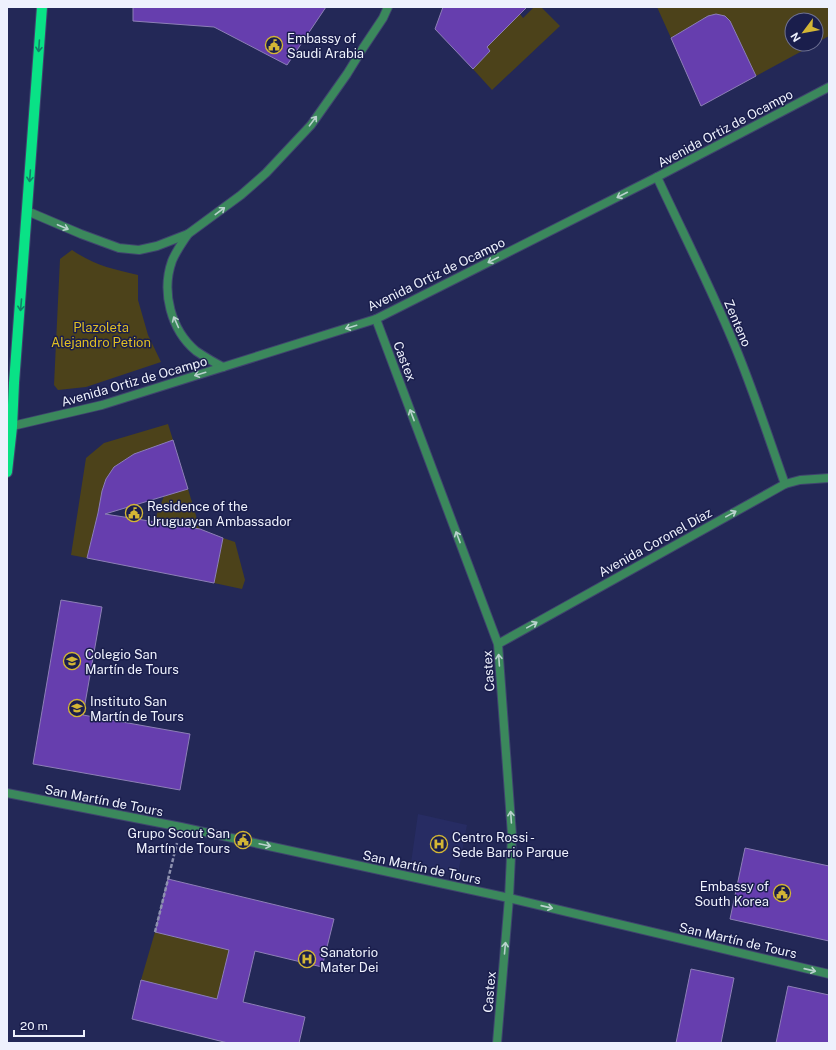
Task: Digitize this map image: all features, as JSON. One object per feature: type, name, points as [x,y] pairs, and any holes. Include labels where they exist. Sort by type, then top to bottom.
[{"type":"main road","points":[[7,472],[42,7]]},
{"type":"street","points":[[27,212],[119,248],[139,250],[157,246],[188,234],[242,195],[266,173],[311,125],[348,74],[383,18],[388,7]]},
{"type":"street","name":"Avenida Ortiz de Ocampo","points":[[10,427],[102,405],[376,319],[657,177],[829,87]]},
{"type":"street","name":"Zenteno","points":[[657,177],[720,312],[744,368],[785,484]]},
{"type":"street","points":[[188,234],[172,261],[168,293],[170,309],[184,338],[195,350],[208,360],[223,366]]},
{"type":"street","name":"Castex","points":[[376,319],[498,644],[512,835],[509,898],[497,1043]]},
{"type":"street","name":"Avenida Coronel Díaz","points":[[498,644],[785,484],[800,480],[829,478]]},
{"type":"street","name":"San Martín de Tours","points":[[7,793],[181,827],[509,898],[829,974]]},
{"type":"path","points":[[155,932],[181,827]]},
{"type":"shaded area","name":"Centro Rossi - Sede Barrio Parque","points":[[418,814],[467,825],[458,874],[411,863]]},
{"type":"green space","points":[[534,7],[541,7],[560,26],[492,90],[473,69],[490,51],[487,47],[520,14],[523,18]]},
{"type":"green space","points":[[657,7],[829,7],[829,36],[824,39],[824,12],[784,12],[784,52],[800,52],[756,76],[730,21],[721,15],[702,19],[671,38]]},
{"type":"green space","name":"Plazoleta Alejandro Petion","points":[[72,250],[96,263],[138,275],[138,300],[148,335],[161,362],[86,387],[58,390],[54,385],[60,259]]},
{"type":"green space","points":[[168,424],[173,440],[134,454],[114,467],[106,479],[87,558],[71,555],[86,458],[104,443]]},
{"type":"green space","points":[[188,489],[200,529],[152,537],[155,519],[164,496]]},
{"type":"green space","points":[[223,538],[235,542],[245,580],[242,589],[214,583]]},
{"type":"green space","points":[[155,932],[213,946],[230,946],[217,999],[141,980]]},
{"type":"building","name":"Embassy of Saudi Arabia","points":[[133,7],[326,7],[287,65],[214,27],[133,21]]},
{"type":"building","points":[[443,7],[527,7],[487,47],[490,51],[473,69],[435,29]]},
{"type":"building","points":[[716,14],[725,16],[730,21],[756,76],[701,106],[671,38],[708,16]]},
{"type":"building","points":[[173,440],[188,489],[105,514],[200,529],[223,538],[214,583],[87,558],[102,491],[106,479],[114,467],[134,454]]},
{"type":"building","name":"Colegio San Martín de Tours","points":[[61,600],[102,607],[83,715],[190,734],[180,790],[33,764]]},
{"type":"building","name":"Embassy of South Korea","points":[[745,848],[829,866],[829,941],[730,919]]},
{"type":"building","name":"Sanatorio Mater Dei","points":[[168,879],[334,919],[322,967],[255,951],[243,1002],[305,1017],[299,1043],[228,1043],[132,1019],[141,980],[217,999],[229,950],[155,932]]},
{"type":"building","points":[[691,969],[734,978],[721,1043],[676,1043]]},
{"type":"building","points":[[788,986],[829,995],[829,1043],[776,1043]]},
{"type":"place","name":"Embassy of Saudi Arabia","points":[[274,45]]},
{"type":"place","name":"Residence of the Uruguayan Ambassador","points":[[134,513]]},
{"type":"place","name":"Colegio San Martín de Tours","points":[[72,661]]},
{"type":"place","name":"Instituto San Martín de Tours","points":[[77,708]]},
{"type":"place","name":"Grupo Scout San Martín de Tours","points":[[243,840]]},
{"type":"place","name":"Centro Rossi - Sede Barrio Parque","points":[[439,844]]},
{"type":"place","name":"Embassy of South Korea","points":[[782,893]]},
{"type":"place","name":"Sanatorio Mater Dei","points":[[307,959]]}]
